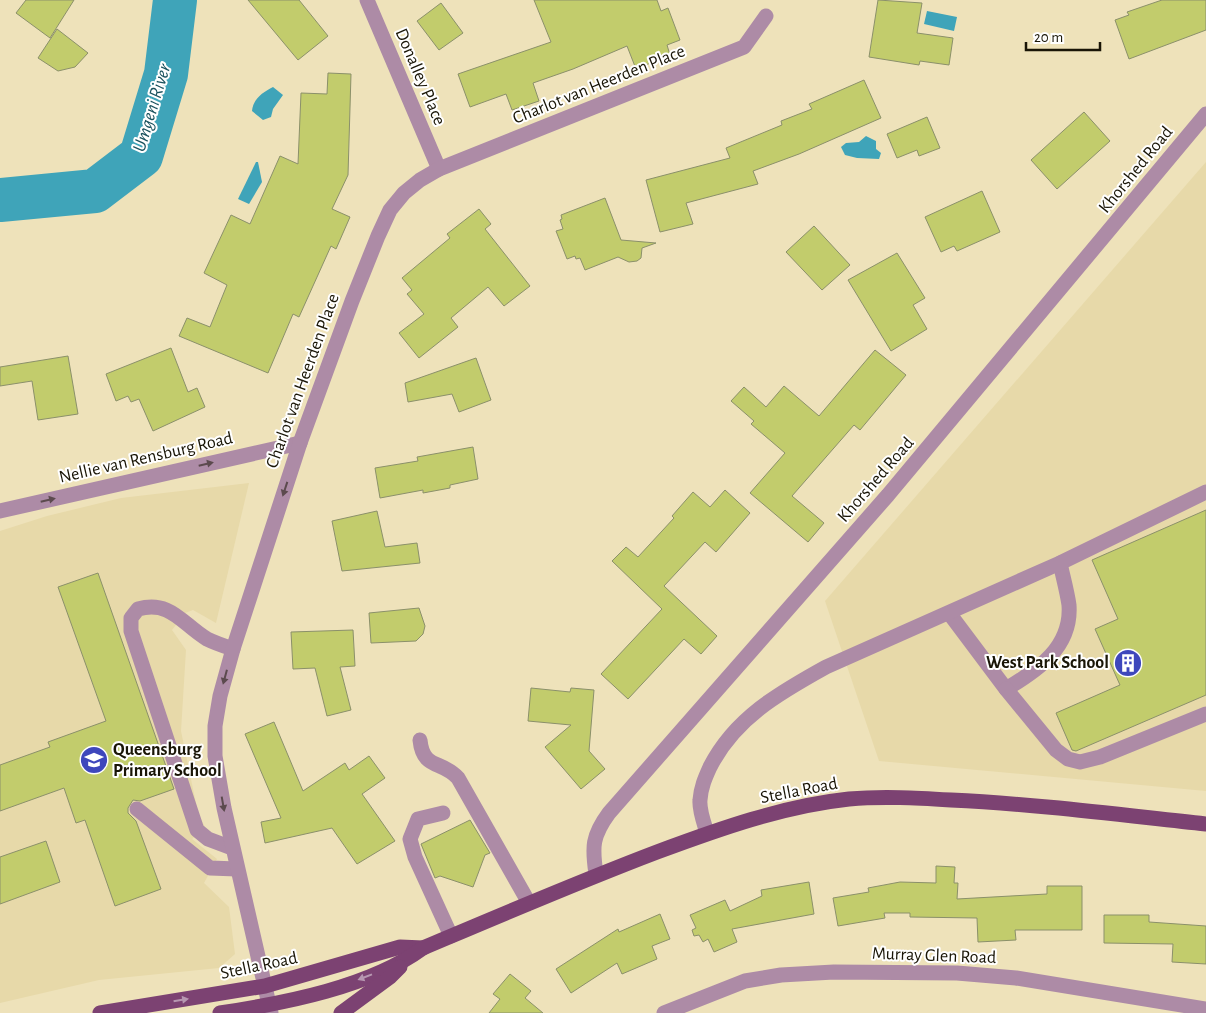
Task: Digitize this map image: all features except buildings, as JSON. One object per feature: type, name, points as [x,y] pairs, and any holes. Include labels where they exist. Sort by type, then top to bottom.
[{"type":"main road","name":"Stella Road","points":[[220,1013],[271,1009],[334,989],[405,962],[423,948],[596,874],[707,833],[755,819],[814,806],[848,800],[895,798],[1002,802],[1206,824]]},
{"type":"main road","name":"Stella Road","points":[[100,1013],[265,986],[400,947],[423,948]]},
{"type":"main road","points":[[341,1013],[390,977],[405,962]]},
{"type":"street","name":"Donalley Place","points":[[367,0],[439,169]]},
{"type":"street","name":"Charlot van Heerden Place","points":[[271,1009],[236,869],[215,756],[215,726],[233,649],[300,443],[352,301],[390,210],[420,180],[439,169],[744,47],[766,16]]},
{"type":"street","name":"Khorshed Road","points":[[596,874],[593,841],[598,827],[608,813],[888,495],[1206,114]]},
{"type":"street","name":"Nellie van Rensburg Road","points":[[0,511],[300,443]]},
{"type":"street","points":[[707,833],[700,802],[702,785],[729,736],[753,711],[826,667],[1060,563],[1206,492]]},
{"type":"street","points":[[1006,689],[1052,658],[1065,635],[1069,606],[1060,563]]},
{"type":"street","points":[[232,848],[208,839],[198,830],[131,631],[131,618],[138,609],[158,607],[173,612],[208,640],[233,649]]},
{"type":"street","points":[[949,613],[1006,689],[1056,750],[1068,758],[1080,762],[1100,757],[1206,714]]},
{"type":"street","points":[[420,740],[422,751],[427,761],[452,772],[458,778],[529,903]]},
{"type":"street","points":[[137,809],[210,868],[236,869]]},
{"type":"street","points":[[443,813],[418,819],[410,839],[415,857],[451,936]]},
{"type":"street","name":"Murray Glen Road","points":[[664,1013],[745,981],[781,975],[834,972],[957,973],[1016,978],[1206,1010]]},
{"type":"shaded area","points":[[1206,162],[1206,791],[879,761],[825,601]]},
{"type":"shaded area","name":"Queensburg Primary School","points":[[249,483],[216,623],[193,610],[185,613],[172,630],[186,650],[181,731],[198,813],[205,827],[192,839],[217,859],[204,883],[229,907],[235,954],[219,968],[99,980],[0,1003],[0,531],[47,516],[121,498]]},
{"type":"water","points":[[927,11],[957,17],[954,31],[924,24]]},
{"type":"water","points":[[273,87],[283,95],[273,109],[271,117],[263,120],[252,111],[254,103],[259,96]]},
{"type":"water","points":[[866,136],[876,141],[876,149],[881,153],[879,159],[857,158],[845,155],[841,147],[846,143],[859,142]]},
{"type":"water","points":[[256,162],[258,162],[262,182],[249,204],[238,199]]},
{"type":"waterway","name":"Umgeni River","points":[[0,200],[95,191],[141,156],[166,74],[175,0]]},
{"type":"place","name":"West Park School","points":[[1128,663]]},
{"type":"place","name":"Queensburg Primary School","points":[[94,760]]}]
